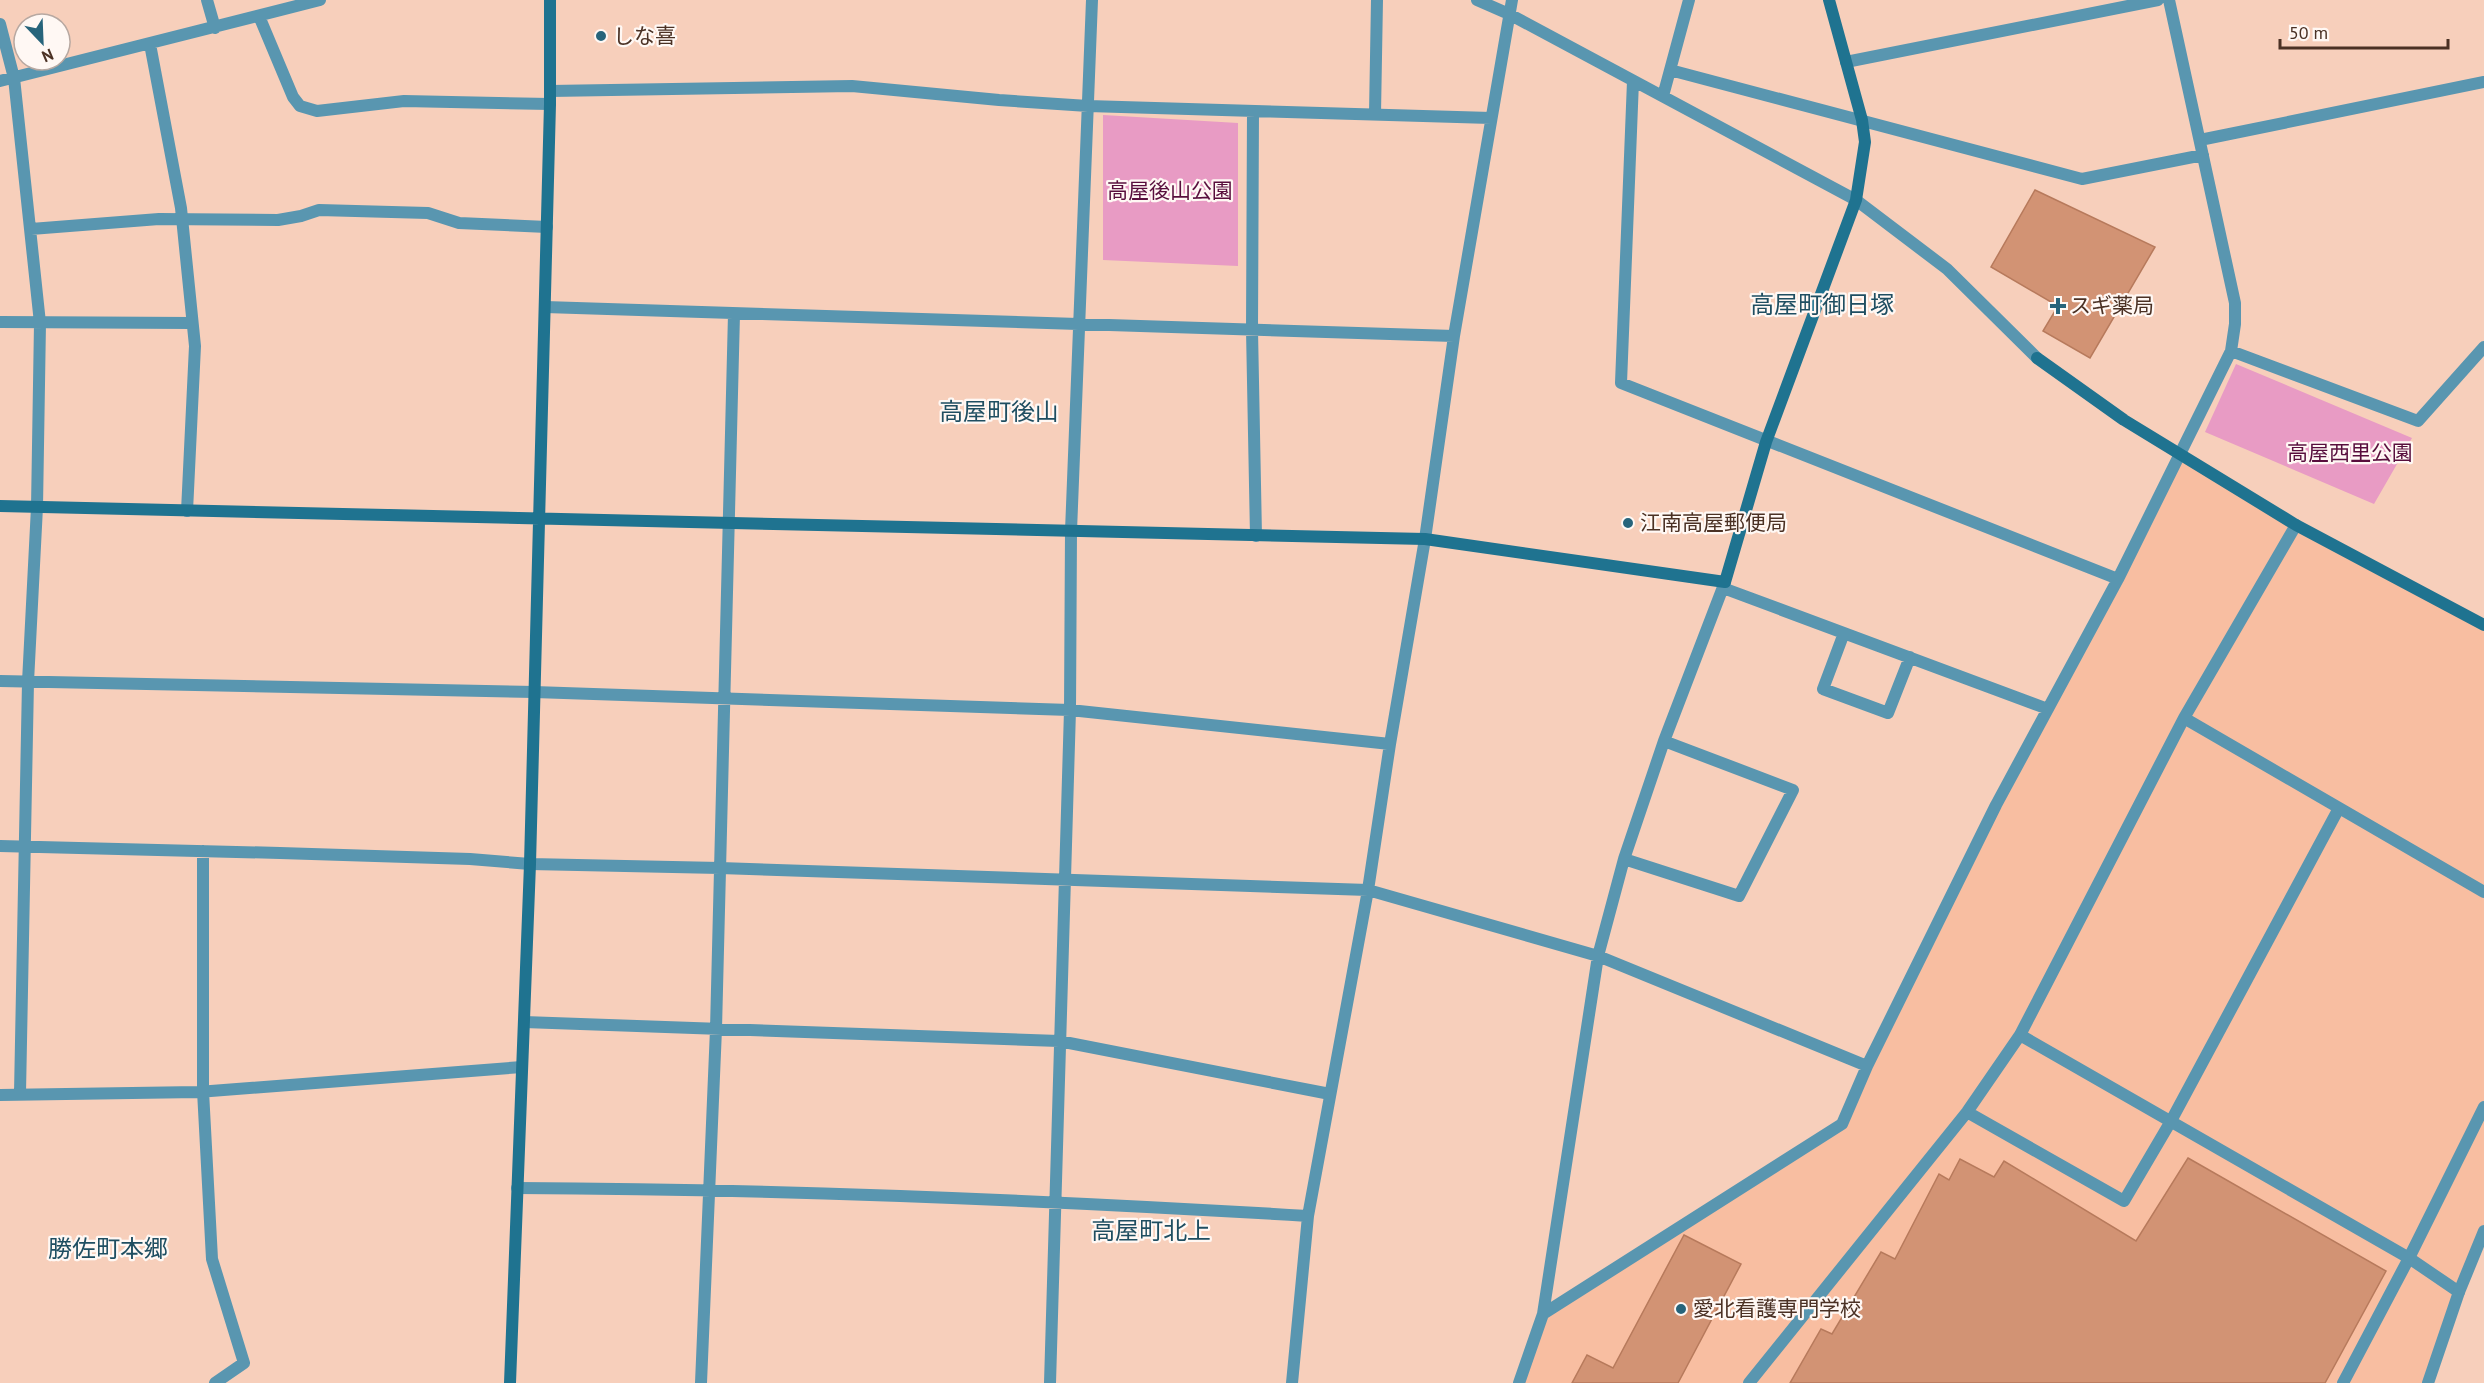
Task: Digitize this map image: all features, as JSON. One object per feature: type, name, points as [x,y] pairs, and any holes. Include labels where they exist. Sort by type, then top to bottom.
[{"type":"street","points":[[207,0],[215,28]]},
{"type":"street","points":[[0,81],[320,0]]},
{"type":"street","points":[[510,1383],[530,864],[550,98],[550,0]]},
{"type":"street","points":[[1050,1383],[1070,710],[1071,531],[1092,0]]},
{"type":"street","points":[[1375,114],[1377,0]]},
{"type":"street","points":[[1478,0],[1509,14],[1856,200],[1947,269],[2037,358],[2124,420],[2296,525],[2484,626]]},
{"type":"street","points":[[1292,1383],[1308,1216],[1368,890],[1425,539],[1454,336],[1512,0]]},
{"type":"street","points":[[1662,96],[1689,0]]},
{"type":"street","points":[[1519,1383],[1543,1314],[1598,956],[1623,859],[1664,741],[1724,585],[1766,442],[1856,200],[1865,142],[1862,120],[1829,0]]},
{"type":"street","points":[[1846,63],[2158,0]]},
{"type":"street","points":[[1543,1314],[1842,1124],[1867,1066],[1996,805],[2118,579],[2178,453],[2231,351],[2235,303],[2169,0]]},
{"type":"street","points":[[259,16],[292,97],[300,105],[317,111],[404,101],[550,98],[852,86],[1088,106],[1491,118]]},
{"type":"street","points":[[0,24],[14,78],[40,323],[37,507],[28,682],[20,1094]]},
{"type":"street","points":[[150,44],[182,219],[195,346],[187,511]]},
{"type":"street","points":[[1670,70],[2082,179],[2203,155]]},
{"type":"street","points":[[1633,81],[1621,383],[2118,579]]},
{"type":"street","points":[[2200,140],[2484,82]]},
{"type":"street","points":[[1253,111],[1252,330],[1256,536]]},
{"type":"street","points":[[31,229],[159,219],[278,220],[320,210],[428,213],[459,223],[547,227]]},
{"type":"street","points":[[545,307],[1454,336]]},
{"type":"street","points":[[702,1383],[716,1029],[734,314]]},
{"type":"street","points":[[0,322],[192,323]]},
{"type":"street","points":[[2231,351],[2418,421],[2484,347]]},
{"type":"street","points":[[0,506],[1425,539],[1724,585],[1844,633],[2048,709]]},
{"type":"street","points":[[1749,1383],[1967,1112],[2020,1035],[2184,718],[2296,525]]},
{"type":"street","points":[[1844,633],[1823,689],[1888,713],[1910,657]]},
{"type":"street","points":[[0,681],[534,692],[1070,710],[1390,744]]},
{"type":"street","points":[[2184,718],[2484,892]]},
{"type":"street","points":[[1623,859],[1739,896],[1793,790],[1664,741]]},
{"type":"street","points":[[1967,1112],[2124,1201],[2171,1121],[2339,808]]},
{"type":"street","points":[[0,846],[470,859],[530,864],[720,868],[1368,890],[1598,956],[1867,1066]]},
{"type":"street","points":[[203,851],[203,1091],[212,1259],[244,1363],[215,1383]]},
{"type":"street","points":[[524,1022],[1059,1041],[1330,1094]]},
{"type":"street","points":[[2020,1035],[2409,1258],[2459,1292]]},
{"type":"street","points":[[0,1095],[203,1091],[522,1067]]},
{"type":"street","points":[[2343,1383],[2409,1258],[2484,1107]]},
{"type":"street","points":[[517,1188],[708,1189],[1054,1201],[1308,1216]]},
{"type":"street","points":[[2428,1383],[2459,1292],[2484,1231]]},
{"type":"shaded area","points":[[2178,453],[2484,630],[2484,1232],[2429,1383],[1518,1383],[1543,1314],[1842,1124]]},
{"type":"green space","name":"高屋後山公園","points":[[1103,115],[1238,123],[1238,266],[1103,260]]},
{"type":"green space","name":"高屋西里公園","points":[[2236,364],[2412,438],[2374,504],[2205,432]]},
{"type":"building","points":[[2035,190],[2155,247],[2090,358],[2043,331],[2058,306],[1991,267]]},
{"type":"building","points":[[2188,1158],[2386,1271],[2325,1383],[1790,1383],[1821,1329],[1832,1334],[1881,1252],[1895,1259],[1939,1174],[1949,1180],[1960,1159],[1994,1177],[2004,1161],[2136,1241]]},
{"type":"building","name":"愛北看護専門学校","points":[[1684,1235],[1741,1264],[1678,1383],[1572,1383],[1587,1355],[1613,1368]]},
{"type":"place","name":"しな喜","points":[[601,36]]},
{"type":"place","name":"スギ薬局","points":[[2058,306]]},
{"type":"place","name":"江南高屋郵便局","points":[[1628,523]]},
{"type":"place","name":"愛北看護専門学校","points":[[1681,1309]]},
{"type":"district","name":"高屋町御日塚","points":[[1822,305]]},
{"type":"district","name":"高屋町後山","points":[[999,412]]},
{"type":"district","name":"高屋町北上","points":[[1151,1231]]},
{"type":"district","name":"勝佐町本郷","points":[[108,1249]]}]
